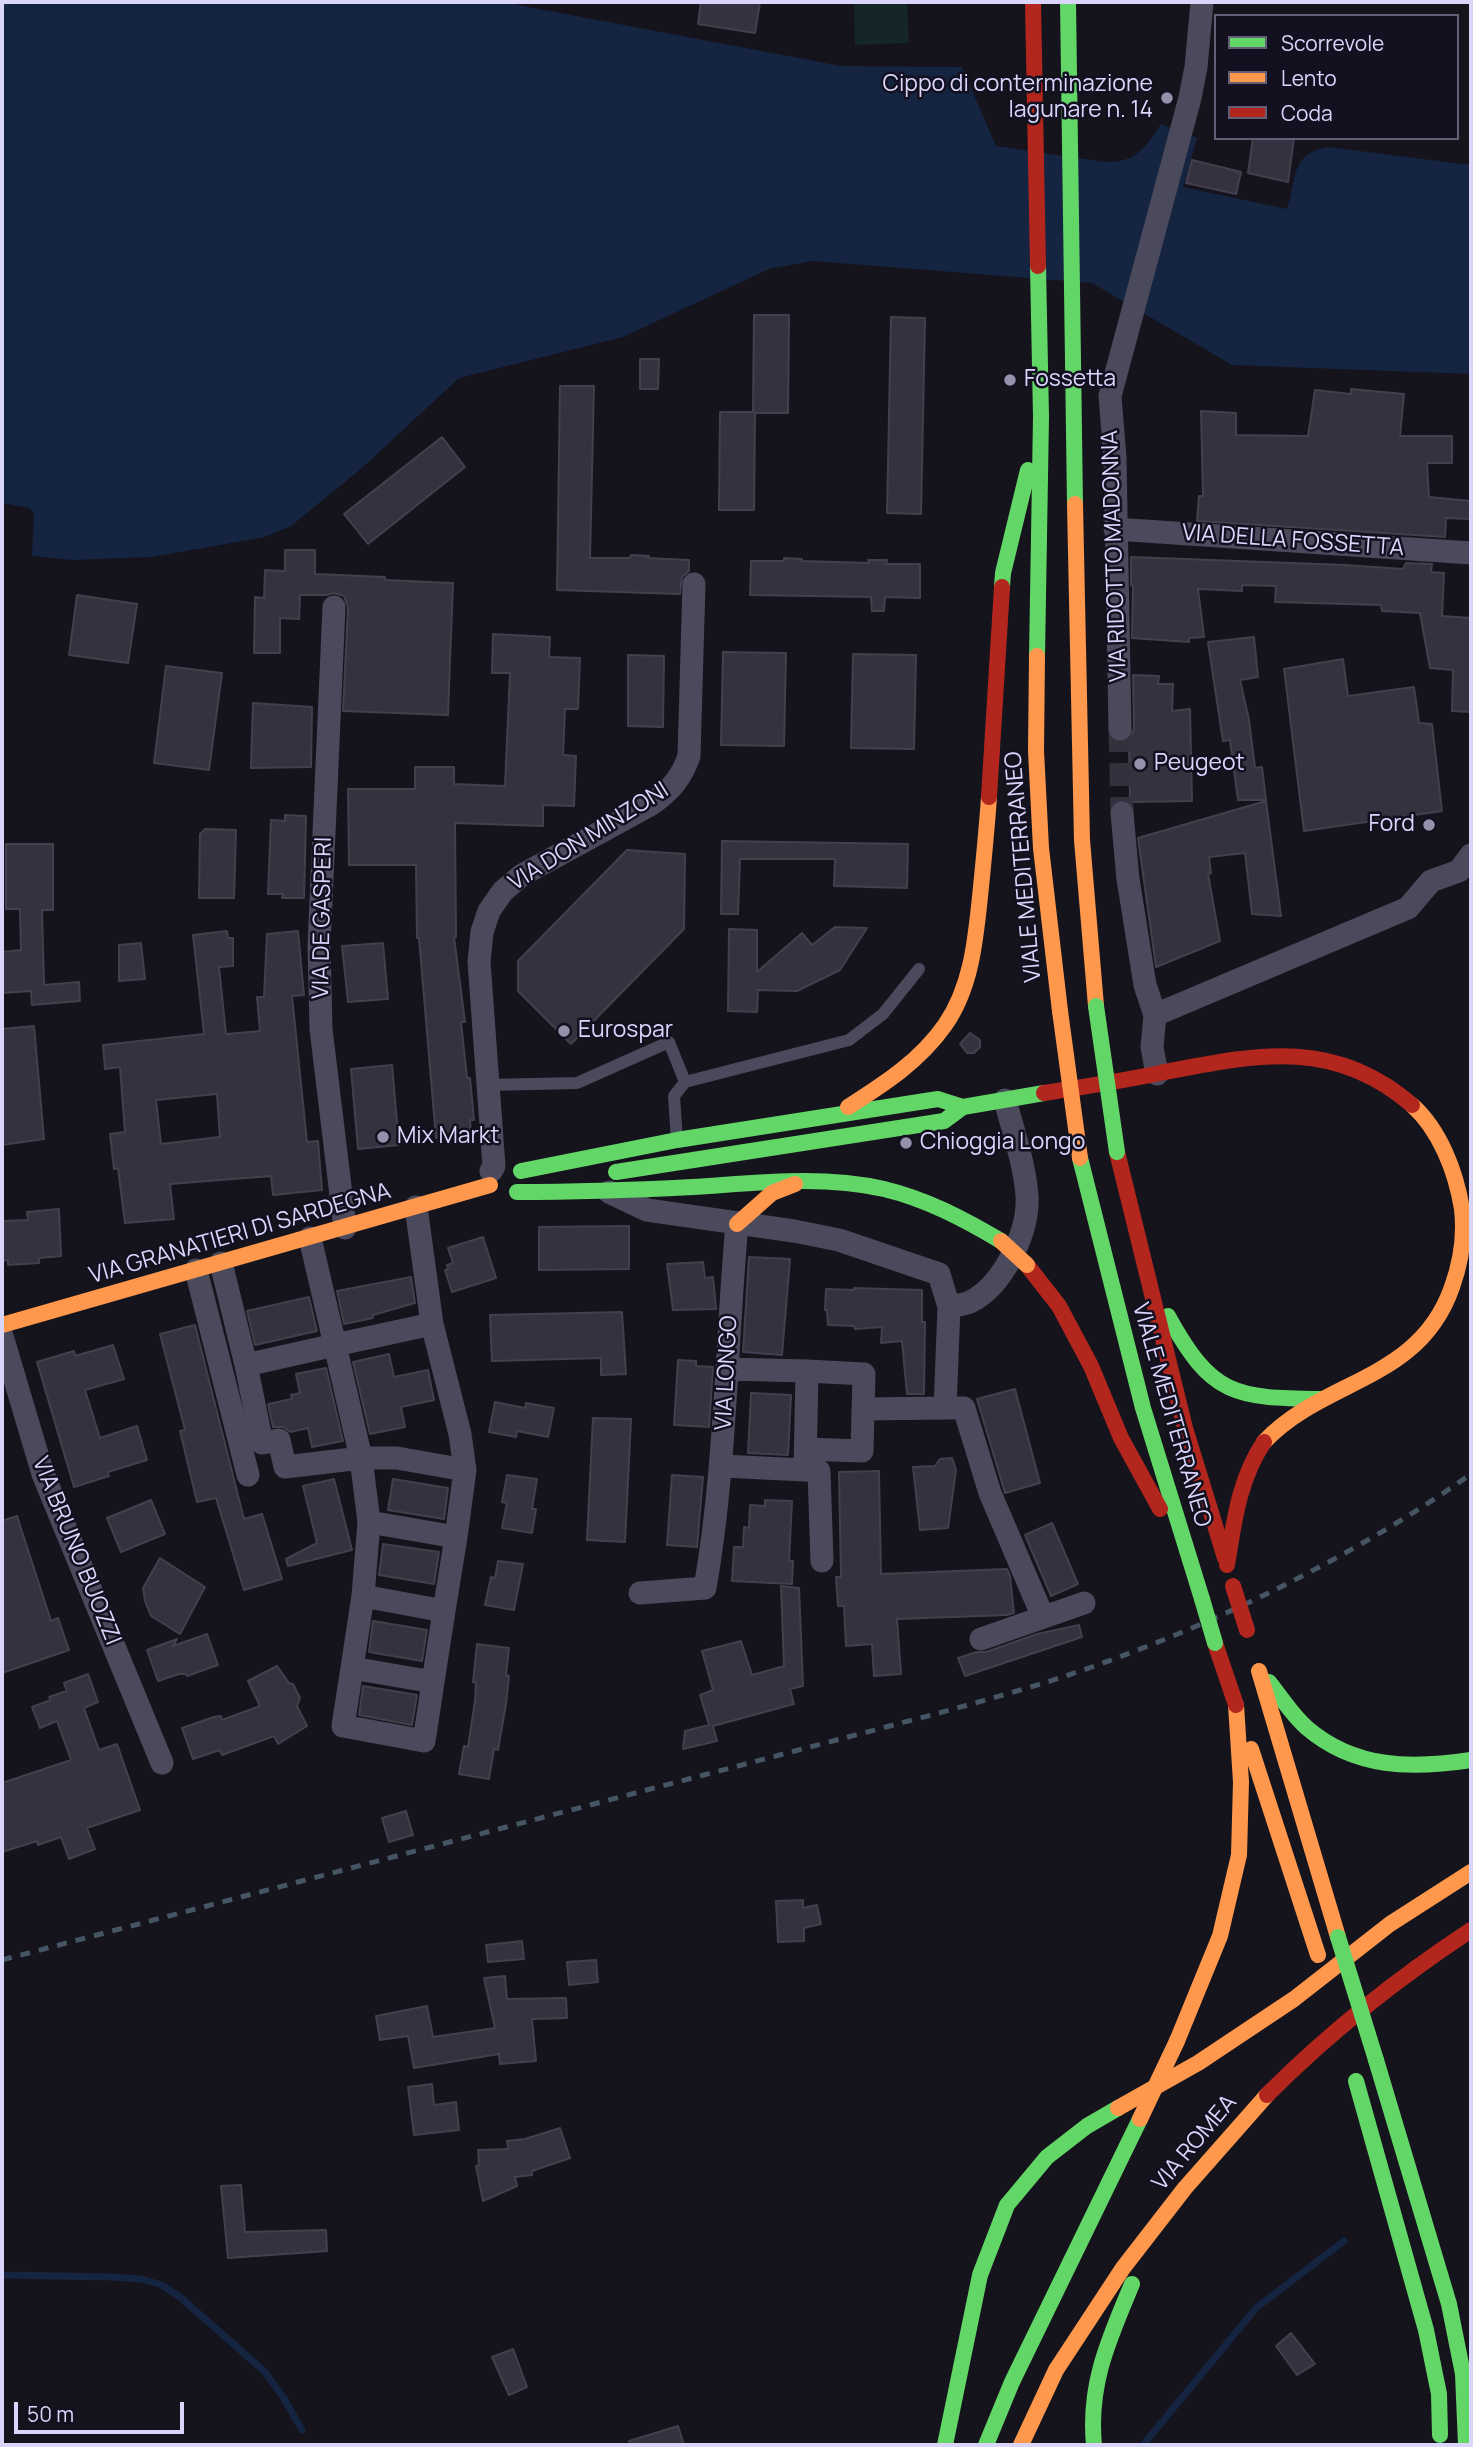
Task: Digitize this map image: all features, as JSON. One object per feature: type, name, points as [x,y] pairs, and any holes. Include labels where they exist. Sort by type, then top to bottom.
[{"type":"street","name":"VIALE MEDITERRANEO","points":[[1033,2],[1041,418],[1036,751],[1041,848],[1060,1011],[1080,1157],[1143,1408],[1236,1704]]},
{"type":"street","name":"VIALE MEDITERRANEO","points":[[1068,2],[1082,840],[1096,1006],[1117,1152],[1185,1428],[1449,2304],[1463,2374],[1466,2445]]},
{"type":"street","name":"VIA RIDOTTO MADONNA","points":[[1120,729],[1115,458],[1110,410],[1113,382],[1190,98],[1196,67],[1202,2]]},
{"type":"street","points":[[829,1118],[873,1092],[906,1068],[945,1025],[961,997],[974,950],[982,887],[1003,573],[1041,418]]},
{"type":"street","name":"VIA DELLA FOSSETTA","points":[[1115,529],[1471,553]]},
{"type":"street","name":"VIA DON MINZONI","points":[[491,1178],[494,1166],[479,962],[482,932],[489,911],[503,891],[522,875],[650,805],[670,791],[684,773],[689,756],[694,584]]},
{"type":"street","name":"VIA DE GASPERI","points":[[334,607],[318,946],[321,1029],[345,1228]]},
{"type":"street","points":[[1122,813],[1128,879],[1145,985],[1155,1014],[1152,1047],[1157,1074]]},
{"type":"street","points":[[1155,1014],[1408,908],[1431,881],[1459,871],[1471,855]]},
{"type":"street","points":[[521,1183],[680,1163],[944,1121],[963,1107],[1157,1074],[1225,1059],[1285,1056],[1315,1058],[1351,1066],[1381,1079],[1408,1099],[1428,1119],[1446,1148],[1458,1184],[1463,1215],[1461,1255],[1455,1282],[1430,1329],[1408,1353],[1378,1373],[1322,1399],[1276,1429],[1263,1443],[1247,1473],[1237,1509],[1227,1565]]},
{"type":"street","points":[[521,1183],[517,1165],[510,1162],[496,1165],[491,1178],[502,1196],[521,1183],[677,1140],[938,1099],[963,1107]]},
{"type":"street","points":[[949,1307],[970,1302],[998,1279],[1017,1247],[1026,1217],[1027,1195],[1005,1100]]},
{"type":"street","name":"VIA GRANATIERI DI SARDEGNA","points":[[2,1325],[415,1207],[491,1178]]},
{"type":"street","points":[[521,1183],[609,1192],[805,1180],[869,1186],[917,1198],[961,1216],[1001,1241],[1027,1265],[1059,1306],[1091,1366],[1121,1438],[1191,1564]]},
{"type":"street","points":[[737,1224],[772,1193],[805,1180]]},
{"type":"street","points":[[609,1192],[647,1210],[839,1240],[939,1274],[949,1307],[945,1408]]},
{"type":"street","points":[[310,1238],[361,1458],[369,1522],[363,1596],[343,1726],[424,1741],[465,1470],[460,1434],[432,1324],[415,1207]]},
{"type":"street","name":"VIA LONGO","points":[[640,1593],[705,1588],[722,1466],[737,1224]]},
{"type":"street","points":[[221,1263],[262,1443],[279,1440],[285,1467],[361,1458],[397,1458],[465,1470]]},
{"type":"street","points":[[197,1270],[248,1475]]},
{"type":"street","points":[[1145,1273],[1183,1346],[1208,1374],[1225,1388],[1270,1399],[1322,1399]]},
{"type":"street","points":[[246,1365],[432,1324]]},
{"type":"street","name":"VIA BRUNO BUOZZI","points":[[2,1336],[43,1474],[162,1763]]},
{"type":"street","points":[[722,1466],[862,1451],[864,1374],[727,1369]]},
{"type":"street","points":[[805,1459],[807,1371]]},
{"type":"street","points":[[863,1409],[964,1408],[990,1493],[1043,1617]]},
{"type":"street","points":[[805,1459],[819,1471],[822,1561]]},
{"type":"street","points":[[369,1522],[456,1537]]},
{"type":"street","points":[[363,1596],[444,1611]]},
{"type":"street","points":[[981,1639],[1084,1603]]},
{"type":"street","points":[[1256,1661],[1306,1727],[1336,1748],[1371,1764],[1430,1767],[1471,1760]]},
{"type":"street","points":[[352,1668],[433,1682]]},
{"type":"street","points":[[1236,1704],[1345,2044]]},
{"type":"street","points":[[986,2445],[1012,2382],[1177,2041],[1220,1936],[1239,1855],[1241,1783],[1236,1704]]},
{"type":"street","points":[[946,2445],[980,2275],[1007,2205],[1047,2157],[1087,2126],[1198,2063],[1284,2006],[1390,1924],[1471,1872]]},
{"type":"street","name":"VIA ROMEA","points":[[1021,2445],[1056,2370],[1123,2268],[1185,2188],[1249,2113],[1303,2060],[1424,1961],[1471,1930]]},
{"type":"street","points":[[1353,2069],[1426,2330],[1439,2394],[1441,2445]]},
{"type":"street","points":[[1094,2445],[1090,2421],[1099,2361],[1133,2283],[1185,2188]]},
{"type":"lane","points":[[680,1163],[674,1096],[685,1082],[849,1040],[883,1014],[919,969]]},
{"type":"lane","points":[[488,1085],[577,1083],[669,1042],[685,1082]]},
{"type":"shaded area","points":[[854,2],[907,2],[909,43],[855,45]]},
{"type":"water","points":[[2,2],[502,2],[841,66],[962,67],[996,146],[1116,162],[1139,152],[1161,124],[1197,138],[1183,187],[1287,209],[1301,161],[1316,150],[1328,147],[1471,165],[1471,374],[1232,365],[1092,283],[813,261],[769,269],[623,337],[459,378],[362,468],[291,526],[265,537],[152,557],[73,560],[32,556],[34,513],[29,508],[2,503]]},
{"type":"building","points":[[701,2],[760,2],[755,33],[698,24]]},
{"type":"building","points":[[1253,140],[1294,140],[1288,182],[1248,173]]},
{"type":"building","points":[[1192,160],[1241,172],[1236,194],[1186,183]]},
{"type":"building","points":[[754,315],[789,315],[788,413],[755,413],[754,510],[719,510],[720,412],[753,412]]},
{"type":"building","points":[[891,317],[925,318],[921,514],[887,513]]},
{"type":"building","points":[[640,359],[659,359],[658,389],[640,389]]},
{"type":"building","points":[[560,386],[594,386],[590,558],[630,558],[631,555],[689,560],[689,571],[682,577],[680,594],[557,590]]},
{"type":"building","points":[[1351,389],[1404,394],[1400,436],[1452,436],[1452,463],[1427,463],[1429,497],[1471,501],[1471,519],[1446,518],[1445,537],[1197,521],[1199,496],[1203,496],[1201,411],[1236,413],[1236,435],[1308,436],[1315,390],[1351,394]]},
{"type":"building","points":[[442,437],[465,467],[368,544],[344,514]]},
{"type":"building","points":[[285,550],[315,550],[315,574],[453,583],[448,715],[343,711],[348,608],[344,596],[334,593],[300,595],[299,619],[280,618],[280,653],[254,653],[255,597],[264,598],[265,570],[285,571]]},
{"type":"building","points":[[1131,557],[1403,569],[1406,563],[1432,564],[1431,572],[1444,573],[1442,616],[1471,618],[1471,712],[1452,711],[1453,670],[1430,668],[1420,613],[1382,611],[1381,605],[1275,602],[1276,586],[1242,585],[1242,591],[1198,589],[1204,637],[1189,638],[1189,642],[1132,638]]},
{"type":"building","points":[[784,558],[869,563],[868,560],[887,560],[886,564],[920,564],[920,598],[885,597],[884,611],[872,611],[871,597],[750,595],[751,561],[784,561]]},
{"type":"building","points":[[77,595],[137,604],[128,663],[69,655]]},
{"type":"building","points":[[493,634],[550,637],[549,657],[580,658],[578,709],[565,709],[563,755],[576,756],[574,806],[543,805],[543,826],[455,823],[454,937],[465,1022],[461,1022],[467,1078],[470,1078],[474,1120],[470,1120],[471,1135],[436,1138],[417,938],[416,865],[349,865],[348,789],[415,789],[415,767],[454,767],[454,784],[505,786],[510,673],[492,673]]},
{"type":"building","points":[[1254,637],[1258,677],[1240,680],[1249,720],[1255,768],[1262,767],[1266,800],[1238,800],[1230,740],[1223,741],[1208,642]]},
{"type":"building","points":[[723,652],[786,653],[784,746],[721,745]]},
{"type":"building","points":[[853,654],[916,655],[914,749],[851,748]]},
{"type":"building","points":[[628,655],[664,656],[663,727],[628,726]]},
{"type":"building","points":[[1343,659],[1348,696],[1414,687],[1419,723],[1432,724],[1442,811],[1304,831],[1284,669]]},
{"type":"building","points":[[166,666],[222,673],[209,770],[154,763]]},
{"type":"building","points":[[1133,675],[1159,676],[1158,684],[1173,684],[1172,711],[1190,709],[1192,801],[1130,802],[1129,740],[1134,729]]},
{"type":"building","points":[[253,703],[312,707],[311,767],[251,768]]},
{"type":"building","points":[[1266,801],[1281,916],[1252,914],[1245,853],[1209,857],[1211,873],[1208,874],[1220,941],[1156,967],[1138,838]]},
{"type":"building","points":[[285,815],[306,816],[304,898],[282,898],[283,894],[268,894],[271,820],[285,821]]},
{"type":"building","points":[[205,829],[236,830],[234,898],[199,898],[200,834]]},
{"type":"building","points":[[722,841],[908,844],[907,888],[834,886],[835,859],[740,859],[738,914],[721,914]]},
{"type":"building","points":[[6,844],[53,844],[53,910],[42,910],[44,985],[79,982],[80,1001],[32,1005],[31,991],[2,993],[2,952],[21,950],[20,909],[6,909]]},
{"type":"building","points":[[627,850],[685,854],[684,929],[571,1044],[518,991],[518,961]]},
{"type":"building","points":[[835,927],[867,928],[840,970],[797,991],[758,990],[757,1012],[728,1011],[729,929],[757,930],[757,972],[802,933],[812,945]]},
{"type":"building","points":[[227,931],[228,938],[233,938],[233,966],[219,967],[226,1034],[260,1031],[257,997],[264,997],[267,934],[298,931],[304,995],[292,996],[307,1142],[318,1141],[322,1190],[273,1195],[271,1176],[170,1184],[174,1219],[125,1223],[118,1168],[114,1169],[110,1134],[125,1132],[120,1067],[105,1069],[103,1045],[204,1034],[193,935]],"holes":[[[217,1094],[220,1137],[161,1144],[156,1100]]]},
{"type":"building","points":[[141,943],[145,979],[119,981],[119,945]]},
{"type":"building","points":[[383,943],[388,999],[348,1002],[342,946]]},
{"type":"building","points":[[34,1026],[44,1139],[2,1145],[2,1029]]},
{"type":"building","points":[[970,1033],[980,1040],[980,1047],[974,1053],[967,1053],[960,1044]]},
{"type":"building","points":[[392,1065],[399,1145],[358,1149],[351,1069]]},
{"type":"building","points":[[59,1209],[61,1256],[39,1258],[39,1263],[8,1265],[8,1260],[2,1261],[2,1221],[28,1220],[27,1212]]},
{"type":"building","points":[[629,1226],[629,1269],[539,1270],[539,1227]]},
{"type":"building","points":[[483,1237],[496,1278],[452,1292],[445,1270],[448,1269],[447,1265],[453,1263],[448,1248]]},
{"type":"building","points":[[749,1257],[790,1259],[782,1355],[743,1352]]},
{"type":"building","points":[[703,1262],[705,1278],[713,1277],[716,1309],[673,1310],[667,1264]]},
{"type":"building","points":[[411,1277],[415,1303],[373,1315],[373,1318],[344,1324],[337,1291]]},
{"type":"building","points":[[826,1289],[922,1290],[922,1322],[925,1322],[924,1394],[907,1394],[902,1341],[881,1343],[882,1327],[855,1329],[854,1326],[828,1325],[825,1310]]},
{"type":"building","points":[[309,1297],[317,1331],[255,1345],[247,1311]]},
{"type":"building","points":[[622,1312],[626,1374],[601,1375],[601,1358],[492,1361],[490,1315]]},
{"type":"building","points":[[195,1325],[244,1519],[262,1514],[282,1579],[244,1590],[216,1498],[197,1502],[180,1431],[185,1430],[160,1334]]},
{"type":"building","points":[[113,1345],[124,1379],[85,1390],[100,1438],[137,1426],[147,1460],[108,1472],[109,1476],[74,1487],[37,1362],[74,1351],[75,1356]]},
{"type":"building","points":[[389,1354],[394,1377],[428,1370],[434,1400],[401,1407],[405,1427],[370,1434],[353,1362]]},
{"type":"building","points":[[678,1360],[696,1361],[696,1366],[713,1367],[709,1427],[674,1425]]},
{"type":"building","points":[[326,1368],[343,1441],[312,1447],[308,1428],[290,1432],[283,1427],[273,1427],[268,1404],[292,1399],[291,1395],[300,1393],[296,1374]]},
{"type":"building","points":[[1015,1389],[1040,1483],[1005,1493],[977,1399]]},
{"type":"building","points":[[751,1393],[791,1395],[788,1455],[748,1453]]},
{"type":"building","points":[[495,1402],[525,1408],[526,1403],[554,1408],[548,1437],[517,1431],[516,1437],[489,1432]]},
{"type":"building","points":[[593,1418],[631,1419],[625,1542],[587,1540]]},
{"type":"building","points":[[952,1458],[956,1470],[948,1528],[920,1530],[913,1467],[935,1466],[940,1459]]},
{"type":"building","points":[[879,1471],[881,1574],[1007,1569],[1014,1613],[897,1619],[901,1674],[874,1676],[872,1644],[846,1646],[844,1606],[838,1606],[836,1577],[841,1577],[839,1472]]},
{"type":"building","points":[[507,1475],[537,1479],[532,1509],[536,1509],[532,1533],[502,1528],[507,1503],[502,1502]]},
{"type":"building","points":[[672,1475],[703,1477],[697,1547],[667,1545]]},
{"type":"building","points":[[334,1479],[352,1550],[288,1566],[286,1559],[317,1543],[303,1486]]},
{"type":"building","points":[[393,1479],[448,1488],[444,1519],[388,1510]]},
{"type":"building","points":[[151,1500],[165,1534],[121,1552],[107,1518]]},
{"type":"building","points":[[765,1500],[792,1501],[789,1561],[793,1561],[792,1584],[732,1581],[734,1547],[743,1547],[744,1527],[749,1528],[750,1505],[765,1506]]},
{"type":"building","points":[[17,1516],[51,1621],[58,1618],[69,1650],[2,1673],[2,1521]]},
{"type":"building","points":[[1052,1523],[1078,1584],[1051,1596],[1025,1535]]},
{"type":"building","points":[[383,1544],[439,1552],[434,1584],[379,1575]]},
{"type":"building","points":[[160,1558],[205,1587],[180,1634],[151,1616],[145,1601],[143,1588]]},
{"type":"building","points":[[498,1561],[523,1564],[514,1610],[485,1605],[491,1577],[495,1578]]},
{"type":"building","points":[[781,1586],[799,1588],[803,1686],[790,1689],[794,1704],[713,1726],[717,1741],[683,1749],[685,1731],[709,1725],[700,1695],[713,1690],[702,1651],[741,1641],[752,1675],[784,1666]]},
{"type":"building","points":[[373,1621],[427,1630],[422,1661],[369,1652]]},
{"type":"building","points":[[1079,1625],[1082,1637],[965,1676],[958,1658],[986,1652],[1037,1634]]},
{"type":"building","points":[[207,1634],[218,1665],[187,1676],[179,1674],[158,1681],[147,1650],[177,1639],[173,1646]]},
{"type":"building","points":[[477,1644],[509,1648],[506,1704],[498,1750],[494,1749],[489,1779],[459,1774],[464,1746],[468,1747],[475,1701],[476,1683],[473,1682]]},
{"type":"building","points":[[277,1666],[289,1683],[293,1684],[300,1698],[297,1706],[307,1726],[278,1744],[274,1736],[222,1755],[220,1750],[193,1759],[182,1728],[214,1717],[221,1716],[222,1720],[260,1706],[248,1681]]},
{"type":"building","points":[[88,1674],[98,1702],[84,1708],[99,1750],[117,1744],[140,1810],[87,1828],[95,1849],[69,1859],[61,1837],[2,1852],[2,1783],[71,1760],[57,1721],[40,1728],[32,1707],[67,1691],[64,1683]]},
{"type":"building","points":[[363,1686],[417,1695],[412,1725],[359,1715]]},
{"type":"building","points":[[406,1811],[413,1835],[389,1842],[382,1818]]},
{"type":"building","points":[[803,1900],[803,1908],[817,1905],[821,1924],[804,1928],[804,1941],[778,1942],[776,1901]]},
{"type":"building","points":[[522,1941],[524,1959],[488,1962],[486,1945]]},
{"type":"building","points":[[596,1960],[598,1982],[569,1985],[567,1962]]},
{"type":"building","points":[[505,1976],[507,1999],[566,1998],[567,2018],[532,2019],[536,2061],[500,2064],[499,2054],[414,2068],[408,2036],[380,2040],[376,2016],[427,2006],[433,2037],[495,2028],[484,1978]]},
{"type":"building","points":[[432,2084],[434,2105],[456,2102],[459,2130],[414,2135],[408,2087]]},
{"type":"building","points":[[560,2128],[570,2158],[532,2171],[532,2175],[515,2177],[517,2186],[483,2201],[476,2166],[479,2165],[478,2150],[508,2149],[507,2141],[525,2139]]},
{"type":"building","points":[[241,2185],[245,2232],[326,2230],[327,2251],[228,2258],[221,2186]]},
{"type":"building","points":[[1291,2333],[1315,2364],[1297,2375],[1276,2346]]},
{"type":"building","points":[[513,2349],[527,2387],[509,2395],[492,2357]]},
{"type":"building","points":[[678,2426],[684,2445],[630,2445],[629,2441]]},
{"type":"waterway","points":[[1143,2445],[1256,2308],[1344,2241]]},
{"type":"waterway","points":[[2,2275],[113,2277],[141,2279],[162,2285],[180,2297],[264,2371],[302,2430]]},
{"type":"tunnel","points":[[1120,729],[1122,813]]},
{"type":"railway","points":[[2,1960],[939,1713],[1047,1682],[1157,1642],[1267,1594],[1373,1537],[1471,1474]]},
{"type":"traffic: fast","points":[[1068,2],[1075,504]]},
{"type":"traffic: fast","points":[[1037,656],[1041,417],[1038,266]]},
{"type":"traffic: fast","points":[[1002,587],[1028,470]]},
{"type":"traffic: fast","points":[[1096,1006],[1117,1152]]},
{"type":"traffic: fast","points":[[521,1171],[677,1140],[938,1099],[963,1107],[1044,1093]]},
{"type":"traffic: fast","points":[[616,1172],[944,1121],[963,1107]]},
{"type":"traffic: fast","points":[[1080,1158],[1143,1408],[1202,1599]]},
{"type":"traffic: fast","points":[[517,1192],[649,1189],[789,1181],[837,1182],[884,1189],[915,1198],[1001,1241]]},
{"type":"traffic: fast","points":[[1168,1316],[1198,1363],[1229,1387],[1267,1397],[1322,1399]]},
{"type":"traffic: fast","points":[[1202,1599],[1215,1643]]},
{"type":"traffic: fast","points":[[1269,1682],[1307,1728],[1325,1742],[1345,1752],[1364,1759],[1406,1765],[1471,1760]]},
{"type":"traffic: fast","points":[[1338,1937],[1376,2060]]},
{"type":"traffic: fast","points":[[1376,2060],[1449,2304],[1463,2374],[1466,2445]]},
{"type":"traffic: fast","points":[[1356,2081],[1426,2330],[1439,2394],[1440,2435]]},
{"type":"traffic: fast","points":[[945,2445],[980,2275],[1007,2205],[1047,2157],[1087,2126],[1118,2108]]},
{"type":"traffic: fast","points":[[986,2445],[1012,2382],[1140,2119]]},
{"type":"traffic: fast","points":[[1094,2445],[1097,2382],[1108,2343],[1132,2284]]},
{"type":"traffic: slow","points":[[1075,504],[1082,840],[1096,1006]]},
{"type":"traffic: slow","points":[[1037,656],[1036,751],[1041,848],[1060,1011]]},
{"type":"traffic: slow","points":[[848,1107],[913,1061],[945,1025],[962,993],[975,941],[989,797]]},
{"type":"traffic: slow","points":[[1060,1011],[1080,1158]]},
{"type":"traffic: slow","points":[[1264,1442],[1288,1421],[1314,1404],[1394,1361],[1417,1342],[1437,1318],[1452,1287],[1463,1239],[1459,1195],[1451,1166],[1439,1139],[1412,1105]]},
{"type":"traffic: slow","points":[[737,1224],[772,1193],[795,1184]]},
{"type":"traffic: slow","points":[[2,1325],[490,1185]]},
{"type":"traffic: slow","points":[[1001,1241],[1027,1265]]},
{"type":"traffic: slow","points":[[1259,1671],[1338,1937]]},
{"type":"traffic: slow","points":[[1177,2041],[1220,1936],[1239,1855],[1241,1782],[1236,1705]]},
{"type":"traffic: slow","points":[[1251,1749],[1318,1955]]},
{"type":"traffic: slow","points":[[1118,2108],[1198,2063],[1294,1999],[1390,1924],[1471,1872]]},
{"type":"traffic: slow","points":[[1140,2119],[1177,2041]]},
{"type":"traffic: slow","points":[[1021,2445],[1056,2370],[1123,2268],[1185,2188],[1267,2095]]},
{"type":"traffic: jam","points":[[1033,2],[1038,266]]},
{"type":"traffic: jam","points":[[989,797],[1002,587]]},
{"type":"traffic: jam","points":[[1044,1093],[1228,1061],[1292,1056],[1353,1068],[1382,1083],[1412,1105]]},
{"type":"traffic: jam","points":[[1117,1152],[1185,1428],[1225,1558]]},
{"type":"traffic: jam","points":[[1027,1265],[1059,1306],[1091,1366],[1121,1438],[1160,1509]]},
{"type":"traffic: jam","points":[[1227,1565],[1243,1486],[1264,1442]]},
{"type":"traffic: jam","points":[[1233,1586],[1247,1630]]},
{"type":"traffic: jam","points":[[1215,1643],[1236,1705]]},
{"type":"traffic: jam","points":[[1267,2095],[1365,2007],[1471,1930]]},
{"type":"place","name":"Cippo di conterminazione lagunare n. 14","points":[[1167,98]]},
{"type":"place","name":"Fossetta","points":[[1010,380]]},
{"type":"place","name":"Peugeot","points":[[1140,764]]},
{"type":"place","name":"Ford","points":[[1429,825]]},
{"type":"place","name":"Eurospar","points":[[564,1031]]},
{"type":"place","name":"Mix Markt","points":[[383,1137]]},
{"type":"place","name":"Chioggia Longo","points":[[906,1143]]}]
